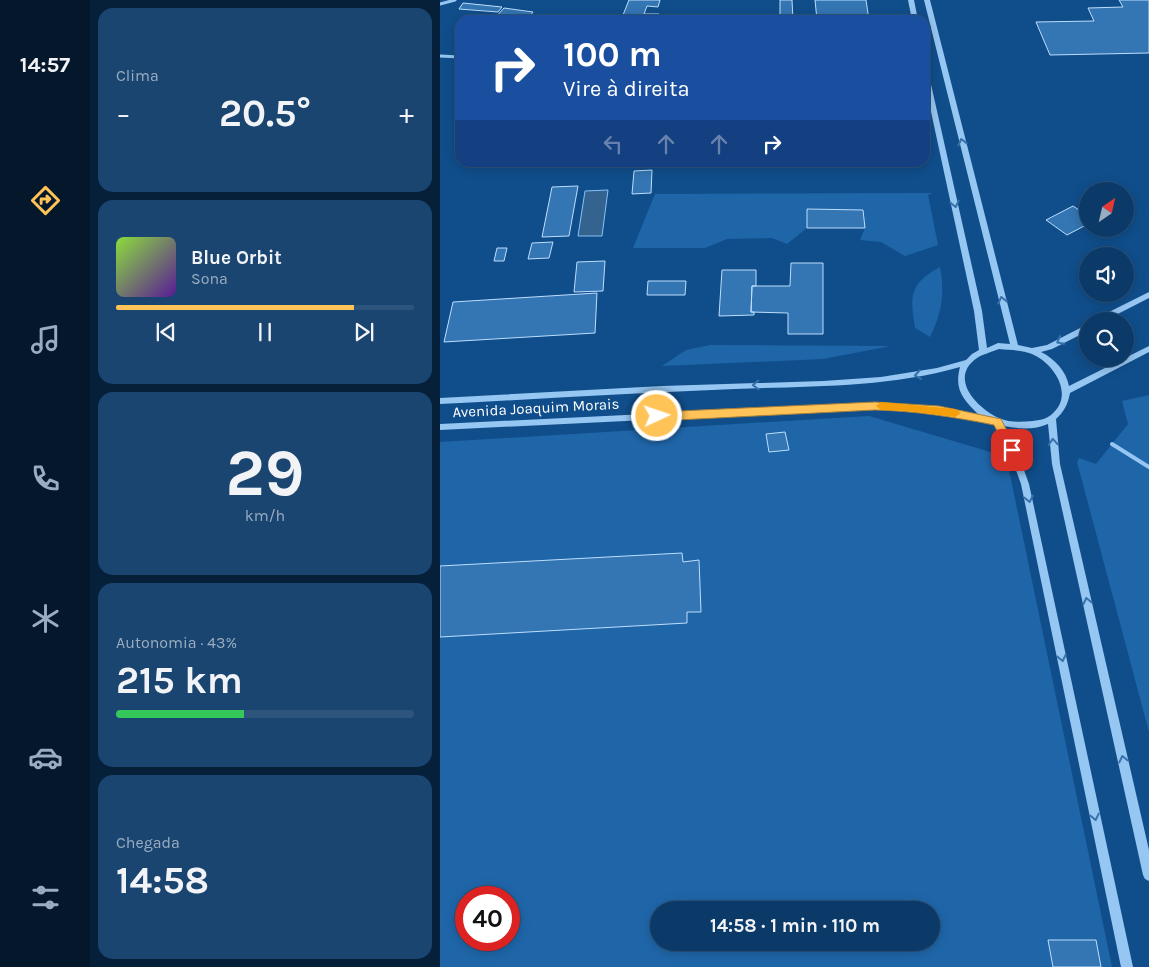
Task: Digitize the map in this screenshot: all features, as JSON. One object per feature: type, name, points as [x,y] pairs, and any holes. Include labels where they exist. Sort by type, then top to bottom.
[{"type":"street","points":[[440,4],[455,0]]},
{"type":"street","points":[[911,0],[914,15]]},
{"type":"street","points":[[927,0],[1015,347]]},
{"type":"street","points":[[440,56],[455,57]]},
{"type":"street","points":[[930,94],[978,312],[983,350]]},
{"type":"street","points":[[1116,312],[1149,295]]},
{"type":"street","points":[[1032,351],[1049,347],[1079,332]]},
{"type":"street","points":[[998,346],[1015,347],[1032,351],[1046,358],[1057,368],[1064,379],[1067,391],[1066,403],[1052,418],[1032,426],[1018,426],[995,421],[980,413],[968,402],[961,388],[960,375],[965,363],[983,350],[998,346]]},
{"type":"street","points":[[1067,391],[1149,349]]},
{"type":"street","name":"Avenida Joaquim Morais","points":[[440,401],[868,381],[922,374],[965,363]]},
{"type":"street","name":"Avenida Joaquim Morais","points":[[440,427],[875,406],[939,410],[995,421]]},
{"type":"street","points":[[1052,418],[1056,464],[1149,875]]},
{"type":"street","points":[[995,421],[1016,458],[1025,484],[1127,967]]},
{"type":"lane","points":[[1112,444],[1149,467]]},
{"type":"shaded area","points":[[608,190],[602,236],[578,236],[585,191]]},
{"type":"shaded area","points":[[933,193],[928,195],[938,245],[905,256],[881,242],[860,240],[865,228],[863,210],[807,209],[807,228],[787,244],[772,238],[727,239],[705,248],[633,248],[655,194]]},
{"type":"shaded area","points":[[940,267],[942,294],[940,311],[930,337],[915,328],[912,307],[914,292],[922,279]]},
{"type":"shaded area","points":[[710,345],[891,346],[823,359],[662,366],[686,350]]},
{"type":"shaded area","points":[[1149,395],[1149,732],[1077,462],[1079,458],[1096,464],[1128,424],[1122,401]]},
{"type":"shaded area","points":[[869,416],[997,454],[1004,458],[1008,465],[1112,967],[440,967],[440,442]]},
{"type":"building","points":[[629,0],[660,0],[658,7],[647,6],[644,14],[659,15],[623,15]]},
{"type":"building","points":[[780,0],[792,0],[793,15],[780,15]]},
{"type":"building","points":[[815,0],[866,0],[868,15],[816,15]]},
{"type":"building","points":[[1119,0],[1149,0],[1149,53],[1050,55],[1036,22],[1094,21],[1088,8],[1123,7]]},
{"type":"building","points":[[463,3],[502,7],[498,12],[459,9]]},
{"type":"building","points":[[504,8],[533,12],[531,15],[498,15]]},
{"type":"building","points":[[652,170],[651,193],[632,194],[634,171]]},
{"type":"building","points":[[578,186],[569,236],[542,237],[552,187]]},
{"type":"building","points":[[1073,206],[1079,210],[1079,229],[1067,235],[1046,220]]},
{"type":"building","points":[[807,209],[863,210],[865,228],[807,228]]},
{"type":"building","points":[[553,242],[549,258],[528,259],[532,243]]},
{"type":"building","points":[[497,248],[507,248],[504,261],[494,261]]},
{"type":"building","points":[[605,261],[603,291],[574,292],[577,262]]},
{"type":"building","points":[[791,263],[823,263],[823,334],[788,334],[788,313],[751,312],[752,286],[790,286]]},
{"type":"building","points":[[722,270],[756,270],[756,286],[752,286],[751,312],[754,312],[754,315],[719,316]]},
{"type":"building","points":[[648,281],[686,281],[685,295],[647,295]]},
{"type":"building","points":[[597,293],[595,333],[444,342],[453,302]]},
{"type":"building","points":[[785,432],[789,450],[769,452],[766,434]]},
{"type":"building","points":[[682,553],[683,562],[699,560],[701,612],[687,612],[687,623],[440,637],[440,566]]},
{"type":"building","points":[[1048,940],[1096,940],[1101,967],[1053,967]]},
{"type":"slow traffic","points":[[881,406],[955,413]]},
{"type":"route","points":[[657,416],[875,406],[939,410],[998,422],[1012,450]]}]
